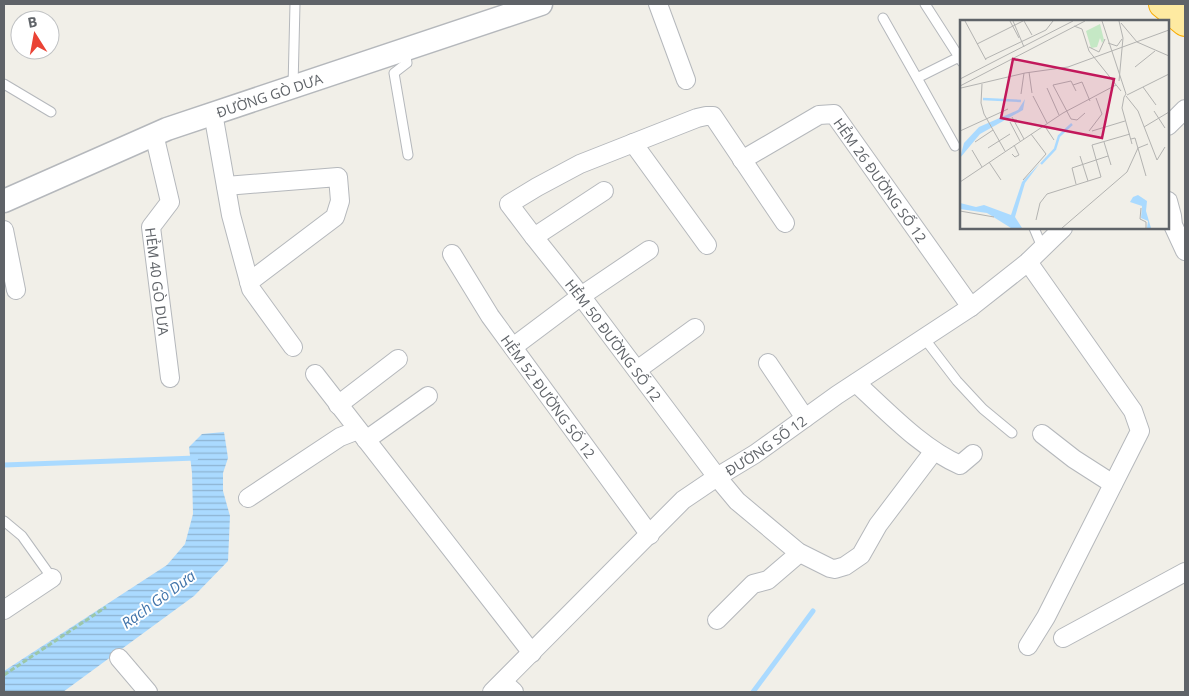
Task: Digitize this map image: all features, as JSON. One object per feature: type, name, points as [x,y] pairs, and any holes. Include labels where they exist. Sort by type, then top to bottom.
[{"type":"highway","points":[[1163,4],[1185,22]]},
{"type":"street","name":"ĐƯỜNG GÒ DƯA","points":[[4,199],[167,129],[541,4]]},
{"type":"street","points":[[658,4],[686,80]]},
{"type":"street","points":[[1169,125],[1185,109]]},
{"type":"street","points":[[213,113],[231,215],[251,289],[293,347]]},
{"type":"street","name":"HẺM 26 ĐƯỜNG SỐ 12","points":[[742,160],[819,115],[834,114],[971,307]]},
{"type":"street","points":[[707,245],[633,143],[697,118],[713,116],[785,223]]},
{"type":"street","name":"HẺM 40 GÒ DƯA","points":[[154,134],[170,202],[151,227],[170,378]]},
{"type":"street","name":"HẺM 50 ĐƯỜNG SỐ 12","points":[[633,143],[580,164],[509,204],[581,296],[717,478],[736,500],[798,552],[835,569],[845,566],[861,555],[878,524],[934,450]]},
{"type":"street","points":[[226,186],[338,177],[340,201],[336,217],[249,282]]},
{"type":"street","points":[[534,237],[604,191]]},
{"type":"street","points":[[1169,205],[1172,225],[1185,251]]},
{"type":"street","name":"ĐƯỜNG SỐ 12","points":[[503,689],[532,653],[683,500],[756,454],[856,383],[971,307],[1028,262],[1062,229]]},
{"type":"street","points":[[4,230],[16,290]]},
{"type":"street","points":[[513,347],[581,296],[649,250]]},
{"type":"street","name":"HẺM 52 ĐƯỜNG SỐ 12","points":[[452,254],[490,316],[650,534]]},
{"type":"street","points":[[1028,262],[1133,411],[1140,431],[1046,617],[1028,646]]},
{"type":"street","points":[[636,370],[694,328]]},
{"type":"street","points":[[338,405],[398,359]]},
{"type":"street","points":[[768,363],[805,418]]},
{"type":"street","points":[[315,374],[532,653]]},
{"type":"street","points":[[856,383],[911,433],[948,460],[960,465],[973,454]]},
{"type":"street","points":[[248,498],[340,437],[362,435],[428,396]]},
{"type":"street","points":[[1042,434],[1074,459],[1114,484]]},
{"type":"street","points":[[717,620],[753,584],[768,580],[796,556],[798,552]]},
{"type":"street","points":[[1063,638],[1185,572]]},
{"type":"street","points":[[4,610],[52,578]]},
{"type":"street","points":[[119,658],[148,692]]},
{"type":"lane","points":[[293,87],[295,4]]},
{"type":"lane","points":[[917,78],[960,60],[925,4]]},
{"type":"lane","points":[[883,18],[955,146]]},
{"type":"lane","points":[[405,50],[407,63],[394,73],[408,155]]},
{"type":"lane","points":[[4,84],[51,112]]},
{"type":"lane","points":[[1034,229],[1042,247]]},
{"type":"lane","points":[[924,338],[957,381],[983,409],[1012,433]]},
{"type":"lane","points":[[4,521],[22,536],[52,578]]},
{"type":"path","points":[[4,675],[106,606]]},
{"type":"water","points":[[224,432],[228,458],[223,473],[223,491],[230,516],[228,561],[194,596],[63,692],[4,692],[4,671],[167,565],[185,544],[193,514],[189,447],[202,434]]},
{"type":"waterway","name":"Rạch Gò Dưa","points":[[4,465],[196,458]]},
{"type":"waterway","points":[[753,692],[813,611]]}]
